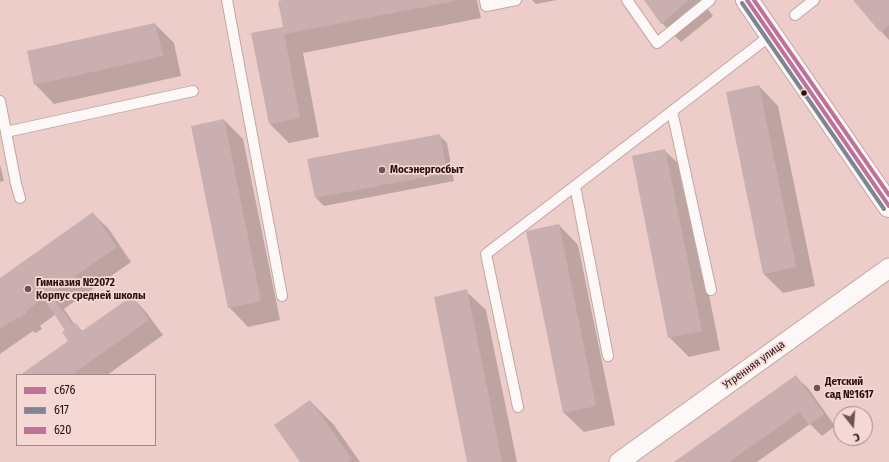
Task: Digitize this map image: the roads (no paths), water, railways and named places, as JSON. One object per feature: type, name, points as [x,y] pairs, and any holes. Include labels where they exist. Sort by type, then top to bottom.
[{"type":"street","points":[[747,0],[889,206]]},
{"type":"street","name":"Утренняя улица","points":[[619,462],[889,268]]},
{"type":"lane","points":[[226,0],[282,296]]},
{"type":"lane","points":[[485,0],[486,6],[516,0]]},
{"type":"lane","points":[[627,0],[657,43],[710,0]]},
{"type":"lane","points":[[795,15],[814,0]]},
{"type":"lane","points":[[518,407],[486,254],[771,35]]},
{"type":"lane","points":[[6,132],[193,91]]},
{"type":"lane","points":[[0,101],[20,198]]},
{"type":"lane","points":[[672,111],[711,290]]},
{"type":"lane","points":[[575,186],[608,356]]},
{"type":"place","name":"Мосэнергосбыт","points":[[382,170]]},
{"type":"place","name":"Гимназия №2072 Корпус средней школы","points":[[28,289]]},
{"type":"place","name":"Детский сад №1617","points":[[817,388]]}]
